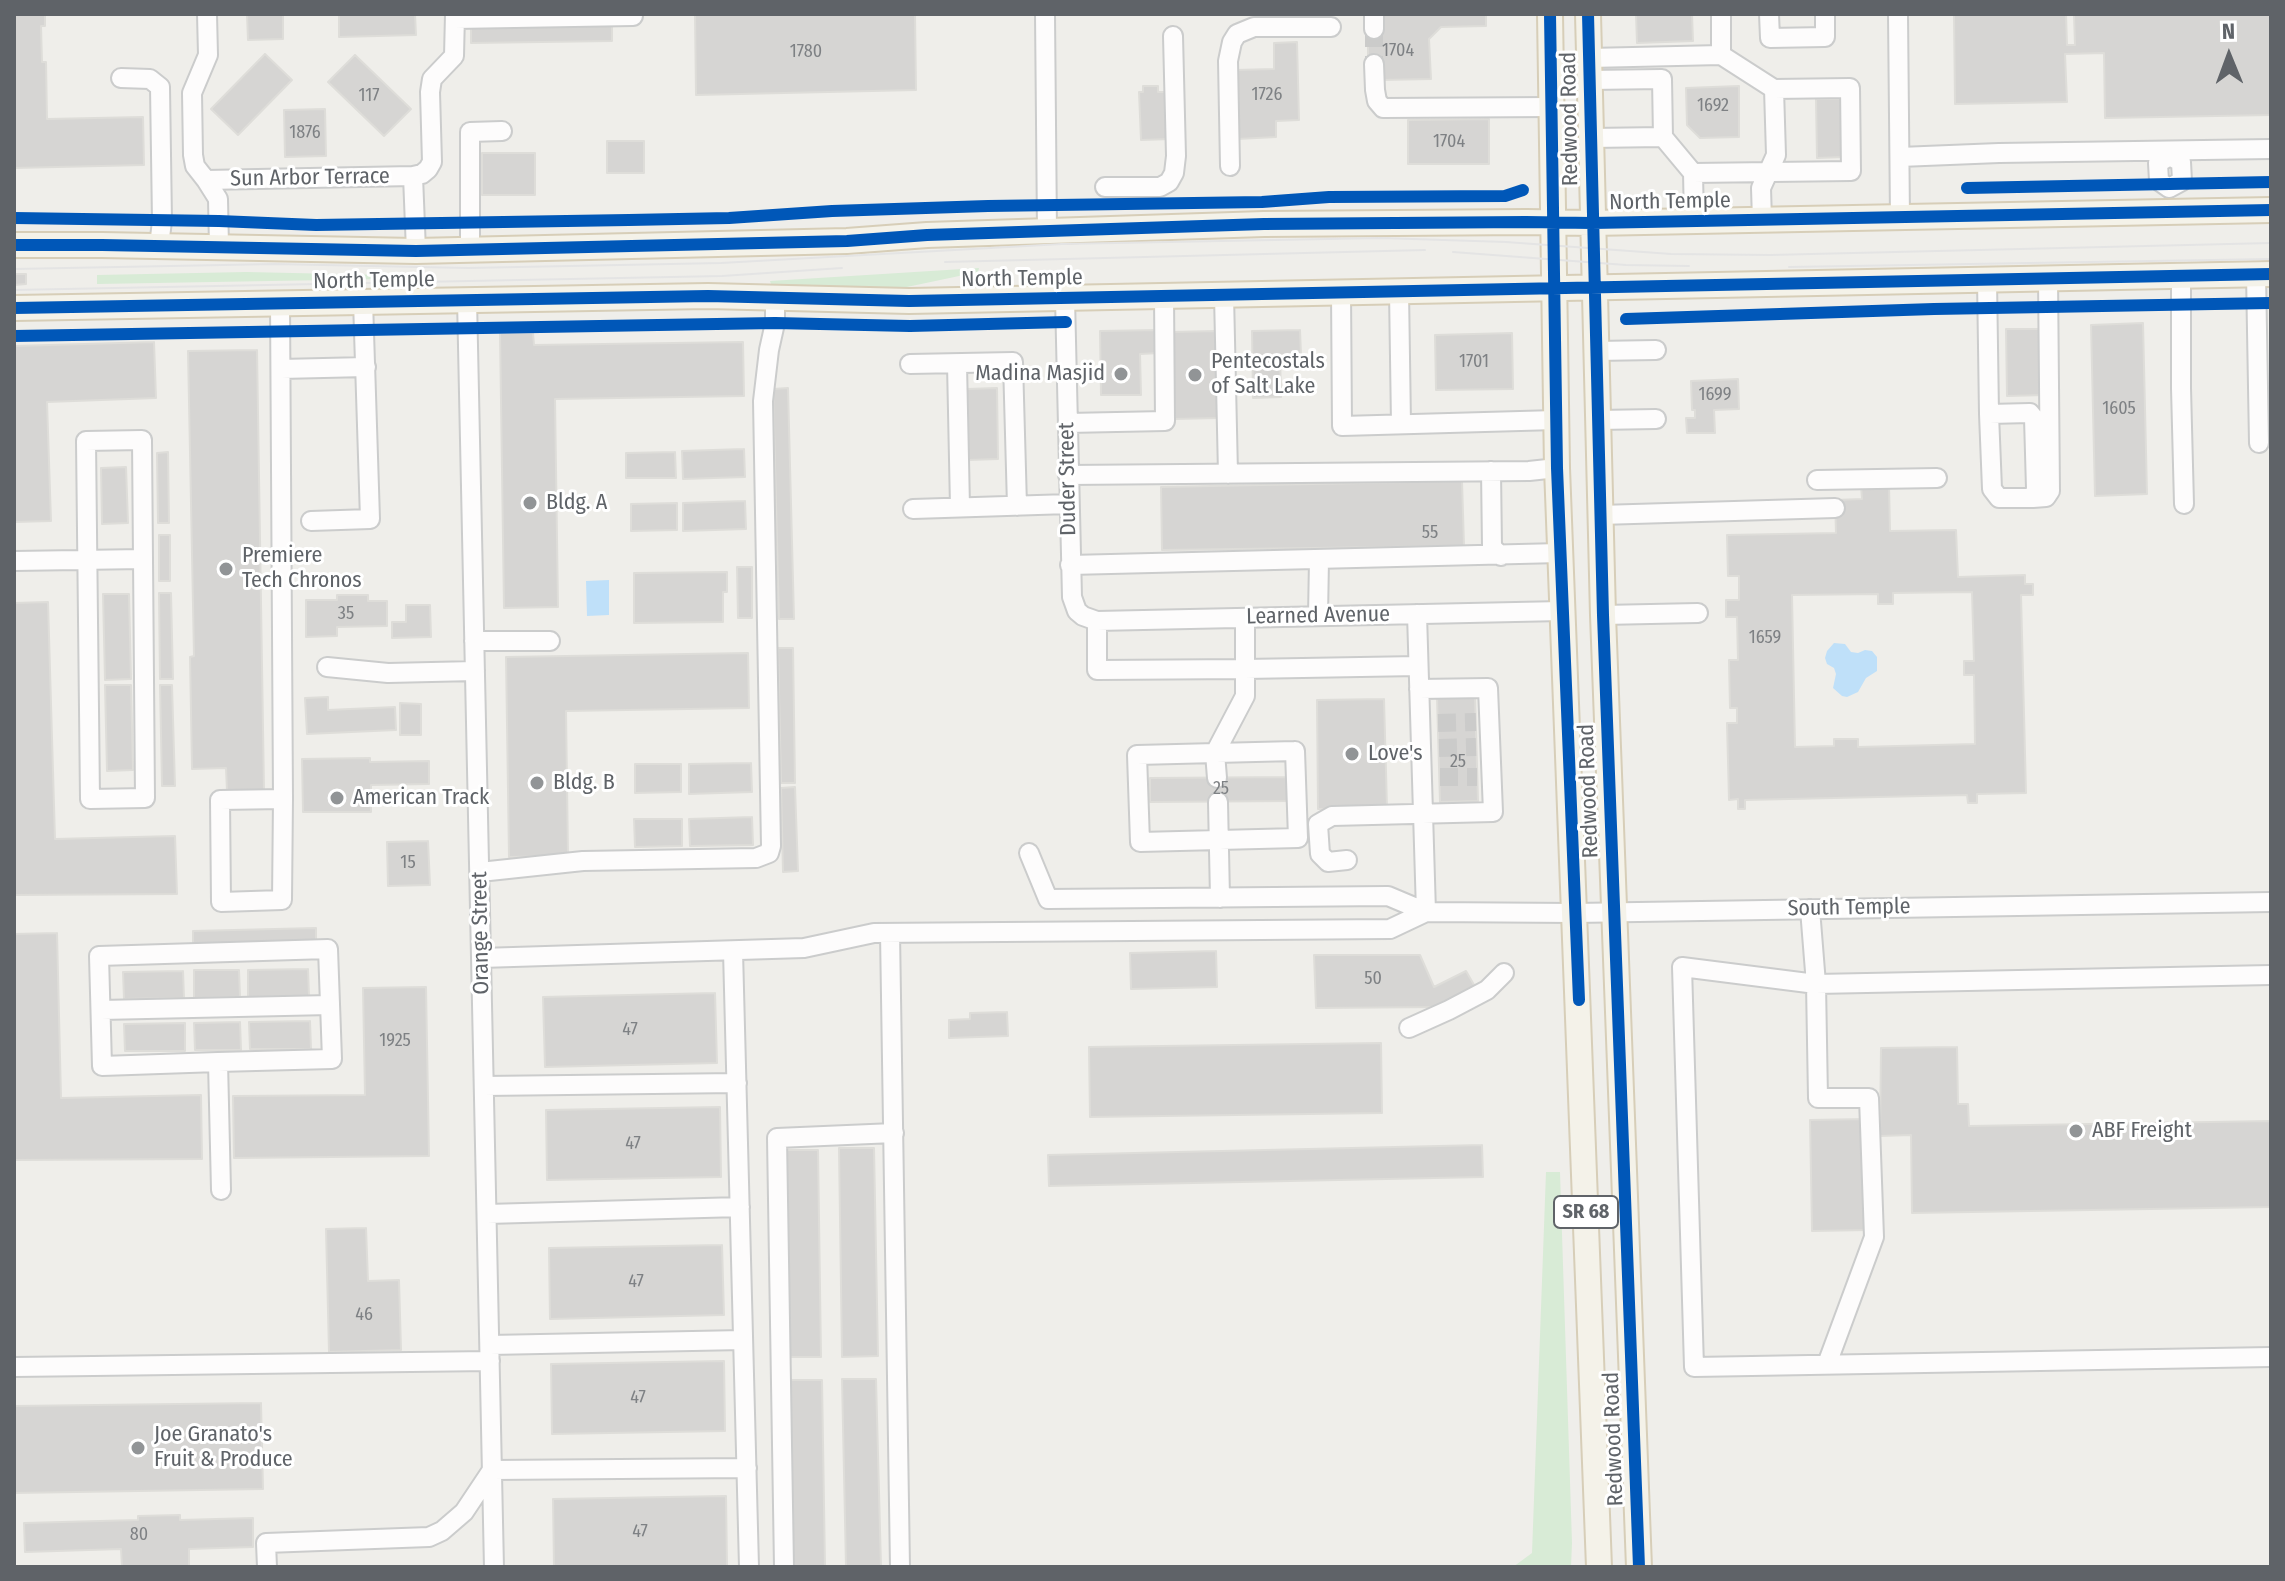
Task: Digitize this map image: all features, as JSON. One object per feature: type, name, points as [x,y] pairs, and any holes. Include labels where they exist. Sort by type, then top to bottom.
[{"type":"main road","name":"Redwood Road","points":[[1550,14],[1557,468],[1599,1567]]},
{"type":"main road","name":"Redwood Road","points":[[1588,14],[1603,615],[1639,1567]]},
{"type":"main road","name":"North Temple","points":[[14,245],[416,251],[847,241],[927,235],[1264,224],[1592,223],[2271,210]]},
{"type":"main road","name":"North Temple","points":[[14,308],[708,296],[909,301],[2264,274]]},
{"type":"street","name":"Sun Arbor Terrace","points":[[207,14],[208,55],[192,93],[193,155],[195,166],[218,199],[219,247]]},
{"type":"street","points":[[1045,14],[1047,231]]},
{"type":"street","points":[[1721,14],[1721,55]]},
{"type":"street","points":[[1769,14],[1770,38],[1825,37],[1825,14]]},
{"type":"street","points":[[1898,14],[1900,218]]},
{"type":"street","name":"Sun Arbor Terrace","points":[[206,180],[422,174],[432,162],[432,79],[454,56],[455,16],[633,15]]},
{"type":"street","points":[[1230,166],[1228,61],[1237,34],[1254,27],[1331,27]]},
{"type":"street","points":[[1105,187],[1160,187],[1169,182],[1174,173],[1173,36]]},
{"type":"street","points":[[1590,69],[1721,55],[1774,89],[1850,88],[1851,171],[1693,173]]},
{"type":"street","points":[[1374,64],[1377,101],[1383,108],[1552,107]]},
{"type":"street","points":[[1590,69],[1662,79],[1663,137],[1693,173],[1694,221]]},
{"type":"street","points":[[121,78],[150,79],[160,87],[162,221],[159,246]]},
{"type":"street","points":[[1762,220],[1761,188],[1776,155],[1774,89]]},
{"type":"street","points":[[470,250],[470,132],[502,131]]},
{"type":"street","points":[[1591,138],[1663,137]]},
{"type":"street","points":[[1900,157],[2271,149]]},
{"type":"street","points":[[2170,153],[2158,163],[2159,181],[2169,188],[2170,213]]},
{"type":"street","name":"Sun Arbor Terrace","points":[[413,176],[416,251]]},
{"type":"street","points":[[2259,443],[2264,274]]},
{"type":"street","points":[[2181,275],[2184,504]]},
{"type":"street","points":[[1987,279],[1992,489],[1999,498],[2033,498],[2046,497],[2050,491],[2048,278]]},
{"type":"street","points":[[1399,291],[1401,424]]},
{"type":"street","points":[[1341,292],[1342,426],[1556,420]]},
{"type":"street","points":[[1224,295],[1228,474]]},
{"type":"street","points":[[1068,423],[1165,421],[1164,296]]},
{"type":"street","points":[[480,872],[583,861],[756,858],[769,853],[763,401],[775,323],[775,297]]},
{"type":"street","name":"Duder Street","points":[[1065,298],[1070,565],[1072,597],[1077,611]]},
{"type":"street","name":"Orange Street","points":[[467,299],[494,1567]]},
{"type":"street","points":[[311,521],[370,519],[363,301]]},
{"type":"street","points":[[280,303],[283,799],[282,900],[221,902],[220,800],[283,799]]},
{"type":"street","points":[[1596,351],[1656,350]]},
{"type":"street","points":[[910,364],[1013,362],[1017,506]]},
{"type":"street","points":[[957,364],[960,507]]},
{"type":"street","points":[[281,369],[366,367]]},
{"type":"street","points":[[1989,414],[2030,413],[2034,418],[2036,489],[2033,498]]},
{"type":"street","points":[[1598,420],[1656,419]]},
{"type":"street","points":[[142,440],[143,559],[145,798],[90,799],[86,441],[142,440]]},
{"type":"street","points":[[1068,475],[1557,468]]},
{"type":"street","points":[[1491,471],[1492,547],[1501,556]]},
{"type":"street","points":[[1817,480],[1937,478]]},
{"type":"street","points":[[913,509],[1069,504]]},
{"type":"street","points":[[1600,515],[1835,508]]},
{"type":"street","points":[[1070,565],[1560,553]]},
{"type":"street","points":[[14,561],[143,559]]},
{"type":"street","points":[[1318,616],[1319,560]]},
{"type":"street","name":"Learned Avenue","points":[[1077,611],[1097,621],[1562,611]]},
{"type":"street","points":[[1603,615],[1698,613]]},
{"type":"street","points":[[1417,614],[1419,689],[1429,723],[1431,777],[1423,813],[1426,912]]},
{"type":"street","points":[[1217,778],[1215,753],[1245,696],[1245,618]]},
{"type":"street","points":[[1097,621],[1097,670],[1418,666]]},
{"type":"street","points":[[474,641],[550,641]]},
{"type":"street","points":[[327,667],[388,673],[475,671]]},
{"type":"street","points":[[1347,860],[1328,862],[1320,854],[1318,824],[1332,816],[1493,812],[1484,777],[1482,722],[1488,688],[1419,689]]},
{"type":"street","points":[[1295,751],[1298,838],[1219,840],[1140,842],[1137,755],[1295,751]]},
{"type":"street","points":[[1218,802],[1220,898]]},
{"type":"street","points":[[1029,853],[1048,899],[1388,896],[1426,912]]},
{"type":"street","name":"South Temple","points":[[1426,912],[1575,913],[2271,902]]},
{"type":"street","points":[[1810,909],[1816,984],[1818,1098],[1869,1098],[1874,1237],[1827,1364]]},
{"type":"street","points":[[481,958],[804,948],[874,933],[1390,929],[1426,912]]},
{"type":"street","points":[[890,933],[900,1567]]},
{"type":"street","points":[[328,949],[330,1005],[332,1059],[102,1066],[99,956],[328,949]]},
{"type":"street","points":[[733,951],[749,1567]]},
{"type":"street","points":[[2271,975],[1816,984],[1682,967],[1694,1367],[2271,1357]]},
{"type":"street","points":[[1409,1028],[1487,990],[1504,973]]},
{"type":"street","points":[[101,1010],[330,1005]]},
{"type":"street","points":[[218,1062],[221,1190]]},
{"type":"street","points":[[484,1086],[737,1083]]},
{"type":"street","points":[[784,1567],[777,1138],[894,1133]]},
{"type":"street","points":[[487,1214],[740,1207]]},
{"type":"street","points":[[14,1367],[490,1353],[743,1340]]},
{"type":"street","points":[[267,1567],[266,1543],[429,1537],[442,1531],[464,1512],[492,1470],[747,1468]]},
{"type":"green space","points":[[979,268],[978,272],[907,287],[824,287],[771,284],[770,281]]},
{"type":"green space","points":[[246,272],[386,275],[387,279],[97,284],[97,275]]},
{"type":"green space","points":[[1546,1172],[1560,1172],[1571,1567],[1513,1567],[1532,1553]]},
{"type":"water","points":[[609,580],[609,615],[587,616],[586,581]]},
{"type":"water","points":[[1834,643],[1845,644],[1851,652],[1872,651],[1877,657],[1877,671],[1866,678],[1858,692],[1847,697],[1833,688],[1836,674],[1825,658]]},
{"type":"building","points":[[14,14],[45,14],[45,26],[41,26],[42,62],[46,62],[47,119],[143,117],[144,165],[14,168]]},
{"type":"building","points":[[247,14],[283,14],[283,39],[248,40]]},
{"type":"building","points":[[339,14],[415,14],[416,35],[339,37]]},
{"type":"building","points":[[695,14],[915,14],[916,90],[696,95]]},
{"type":"building","points":[[1381,14],[1486,14],[1486,26],[1441,27],[1429,39],[1431,79],[1381,80],[1368,64],[1368,30]]},
{"type":"building","points":[[1636,14],[1692,14],[1693,41],[1637,43]]},
{"type":"building","points":[[1954,14],[2066,14],[2067,45],[2075,45],[2074,15],[2271,14],[2271,115],[2105,118],[2104,53],[2065,54],[2067,102],[1955,104]]},
{"type":"building","points":[[612,25],[612,41],[471,43],[471,28]]},
{"type":"building","points":[[1297,42],[1299,120],[1276,121],[1276,137],[1237,139],[1235,70],[1274,69],[1274,43]]},
{"type":"building","points":[[265,54],[292,80],[238,135],[211,109]]},
{"type":"building","points":[[355,55],[411,109],[384,136],[328,82]]},
{"type":"building","points":[[1143,86],[1158,86],[1158,92],[1169,92],[1171,139],[1141,140],[1139,92],[1143,92]]},
{"type":"building","points":[[1739,86],[1739,137],[1700,138],[1687,125],[1686,88]]},
{"type":"building","points":[[1816,99],[1843,99],[1844,157],[1817,158]]},
{"type":"building","points":[[325,109],[326,156],[285,157],[284,110]]},
{"type":"building","points":[[1489,119],[1489,164],[1408,164],[1408,120]]},
{"type":"building","points":[[607,141],[644,141],[644,173],[607,173]]},
{"type":"building","points":[[482,153],[535,153],[535,195],[482,195]]},
{"type":"building","points":[[14,274],[26,274],[26,284],[14,285]]},
{"type":"building","points":[[2143,323],[2147,494],[2095,496],[2091,325]]},
{"type":"building","points":[[2006,329],[2045,329],[2045,395],[2007,396]]},
{"type":"building","name":"Madina Masjid","points":[[1160,330],[1160,353],[1140,354],[1141,395],[1101,395],[1100,331]]},
{"type":"building","points":[[1300,330],[1301,355],[1280,355],[1281,397],[1253,398],[1252,331]]},
{"type":"building","name":"Pentecostals of Salt Lake","points":[[1217,331],[1219,418],[1173,419],[1171,332]]},
{"type":"building","name":"Bldg. A","points":[[500,333],[533,333],[534,345],[743,342],[744,396],[555,399],[558,607],[504,608]]},
{"type":"building","points":[[1512,333],[1513,389],[1436,390],[1435,335]]},
{"type":"building","points":[[154,342],[156,398],[47,402],[51,521],[14,522],[14,346]]},
{"type":"building","name":"Premiere Tech Chronos","points":[[257,350],[264,791],[227,791],[226,768],[192,769],[190,657],[194,656],[188,351]]},
{"type":"building","points":[[1738,379],[1739,409],[1714,410],[1715,433],[1687,433],[1686,418],[1695,418],[1691,381]]},
{"type":"building","points":[[788,388],[794,619],[779,619],[773,389]]},
{"type":"building","points":[[997,388],[998,459],[968,460],[967,389]]},
{"type":"building","points":[[744,449],[745,477],[683,479],[682,451]]},
{"type":"building","points":[[168,452],[169,523],[158,523],[157,453]]},
{"type":"building","points":[[675,452],[676,478],[626,478],[626,453]]},
{"type":"building","points":[[126,467],[128,523],[102,524],[101,468]]},
{"type":"building","points":[[1462,481],[1464,546],[1162,550],[1161,487]]},
{"type":"building","points":[[1889,485],[1890,531],[1956,530],[1958,577],[2025,575],[2025,584],[2033,584],[2033,595],[2021,595],[2026,793],[1977,794],[1977,803],[1968,803],[1967,795],[1745,800],[1745,809],[1738,809],[1738,799],[1729,800],[1727,723],[1737,723],[1737,708],[1730,708],[1729,660],[1738,660],[1737,617],[1726,617],[1726,600],[1739,600],[1739,576],[1728,576],[1727,535],[1836,533],[1835,500],[1862,499],[1861,486]],"holes":[[[1972,592],[1974,661],[1964,661],[1964,675],[1974,675],[1975,744],[1858,747],[1858,739],[1834,739],[1834,746],[1795,747],[1792,595],[1878,594],[1878,604],[1893,604],[1893,593]]]},
{"type":"building","points":[[745,501],[746,529],[683,531],[683,503]]},
{"type":"building","points":[[677,503],[677,530],[631,531],[631,504]]},
{"type":"building","points":[[159,535],[170,535],[170,581],[159,581]]},
{"type":"building","points":[[737,567],[752,567],[752,618],[738,618]]},
{"type":"building","points":[[727,572],[723,622],[634,623],[634,573]]},
{"type":"building","points":[[159,593],[171,593],[173,679],[160,679]]},
{"type":"building","points":[[103,594],[129,594],[131,679],[105,680]]},
{"type":"building","points":[[337,595],[368,595],[368,601],[387,601],[387,626],[337,627],[337,636],[306,637],[306,600],[337,600]]},
{"type":"building","points":[[48,602],[55,839],[175,836],[177,894],[14,895],[14,603]]},
{"type":"building","points":[[406,605],[430,605],[431,637],[392,638],[392,622],[406,622]]},
{"type":"building","points":[[778,648],[793,648],[795,783],[781,783]]},
{"type":"building","name":"Bldg. B","points":[[748,653],[749,708],[566,711],[568,856],[509,857],[506,657]]},
{"type":"building","points":[[105,685],[131,685],[133,770],[107,771]]},
{"type":"building","points":[[160,685],[172,685],[175,786],[162,786]]},
{"type":"building","name":"Love's","points":[[1475,696],[1478,801],[1440,802],[1437,697]]},
{"type":"building","points":[[328,697],[328,710],[395,707],[396,730],[307,734],[305,698]]},
{"type":"building","name":"Love's","points":[[1384,699],[1387,808],[1318,809],[1317,700]]},
{"type":"building","points":[[400,703],[421,704],[421,735],[400,735]]},
{"type":"building","name":"American Track","points":[[370,758],[370,762],[429,761],[429,784],[371,785],[371,812],[303,812],[302,759]]},
{"type":"building","points":[[751,763],[752,792],[689,794],[689,764]]},
{"type":"building","points":[[635,764],[681,764],[681,792],[635,793]]},
{"type":"building","points":[[1291,777],[1292,801],[1150,802],[1150,778]]},
{"type":"building","points":[[795,787],[798,871],[783,872],[781,788]]},
{"type":"building","points":[[752,817],[753,845],[690,846],[689,819]]},
{"type":"building","points":[[634,819],[682,819],[682,846],[635,847]]},
{"type":"building","name":"American Track","points":[[428,841],[430,885],[388,886],[387,842]]},
{"type":"building","points":[[316,928],[316,942],[193,945],[193,931]]},
{"type":"building","points":[[57,933],[61,1098],[201,1095],[202,1159],[14,1160],[14,934]]},
{"type":"building","points":[[1216,951],[1217,987],[1131,989],[1130,953]]},
{"type":"building","points":[[1314,955],[1420,955],[1434,987],[1466,971],[1477,990],[1442,1007],[1316,1008]]},
{"type":"building","points":[[308,969],[309,996],[248,997],[248,970]]},
{"type":"building","points":[[194,970],[239,970],[240,997],[194,998]]},
{"type":"building","points":[[183,971],[184,998],[124,999],[123,972]]},
{"type":"building","points":[[426,987],[429,1156],[234,1158],[233,1096],[365,1095],[363,988]]},
{"type":"building","points":[[715,993],[717,1063],[545,1067],[543,997]]},
{"type":"building","points":[[1007,1012],[1008,1036],[949,1038],[949,1020],[970,1019],[970,1013]]},
{"type":"building","points":[[310,1021],[311,1049],[250,1049],[249,1022]]},
{"type":"building","points":[[240,1022],[241,1050],[195,1050],[194,1023]]},
{"type":"building","points":[[185,1023],[185,1051],[125,1051],[124,1024]]},
{"type":"building","points":[[1381,1043],[1382,1113],[1090,1117],[1089,1047]]},
{"type":"building","name":"ABF Freight","points":[[1957,1047],[1958,1104],[1968,1104],[1969,1126],[2271,1121],[2270,1207],[1912,1213],[1911,1135],[1880,1136],[1881,1048]]},
{"type":"building","points":[[720,1107],[721,1177],[547,1180],[546,1110]]},
{"type":"building","points":[[1867,1119],[1869,1230],[1812,1231],[1810,1120]]},
{"type":"building","points":[[1482,1145],[1483,1177],[1049,1186],[1048,1155]]},
{"type":"building","points":[[839,1148],[874,1148],[878,1356],[842,1357]]},
{"type":"building","points":[[783,1150],[818,1150],[821,1357],[787,1357]]},
{"type":"building","points":[[366,1228],[368,1281],[399,1280],[401,1350],[329,1352],[326,1229]]},
{"type":"building","points":[[722,1245],[724,1315],[550,1319],[549,1248]]},
{"type":"building","points":[[724,1361],[725,1431],[552,1434],[551,1364]]},
{"type":"building","points":[[842,1379],[876,1379],[881,1567],[846,1567]]},
{"type":"building","points":[[787,1380],[822,1380],[825,1567],[790,1567]]},
{"type":"building","name":"Joe Granato's Fruit & Produce","points":[[261,1403],[263,1489],[14,1493],[14,1406]]},
{"type":"building","points":[[726,1496],[727,1566],[554,1567],[553,1499]]},
{"type":"building","points":[[180,1515],[180,1520],[253,1518],[253,1547],[189,1549],[189,1567],[122,1567],[121,1549],[25,1552],[24,1523],[138,1520],[138,1516]]},
{"type":"tunnel","points":[[1374,29],[1374,64]]},
{"type":"tunnel","points":[[1438,723],[1476,722]]},
{"type":"tunnel","points":[[1439,748],[1476,747]]},
{"type":"tunnel","points":[[1440,777],[1477,777]]},
{"type":"tram line","points":[[14,269],[275,264],[468,268],[721,263],[1062,244],[1381,238],[1506,242],[1671,254],[1770,255],[2271,243]]},
{"type":"tram line","points":[[945,262],[1425,250]]},
{"type":"tram line","points":[[1453,252],[1626,265],[1689,266]]},
{"type":"tram line","points":[[1789,267],[2271,259]]},
{"type":"tram line","points":[[14,290],[722,276],[842,268]]},
{"type":"cycle path","points":[[1550,14],[1557,468],[1579,1000]]},
{"type":"cycle path","points":[[1588,14],[1603,615],[1639,1567]]},
{"type":"cycle path","points":[[1967,188],[2271,182]]},
{"type":"cycle path","points":[[14,218],[316,225],[629,220],[988,206],[1262,202],[1329,197],[1505,196],[1523,190]]},
{"type":"cycle path","points":[[14,245],[416,251],[847,241],[927,235],[1264,224],[1592,223],[2271,210]]},
{"type":"cycle path","points":[[14,308],[708,296],[909,301],[2271,274]]},
{"type":"cycle path","points":[[1626,319],[2271,303]]},
{"type":"cycle path","points":[[14,336],[775,323],[910,326],[1066,322]]},
{"type":"place","name":"Madina Masjid","points":[[1121,374]]},
{"type":"place","name":"Pentecostals of Salt Lake","points":[[1195,375]]},
{"type":"place","name":"Bldg. A","points":[[530,503]]},
{"type":"place","name":"Premiere Tech Chronos","points":[[226,569]]},
{"type":"place","name":"Love's","points":[[1352,754]]},
{"type":"place","name":"Bldg. B","points":[[537,783]]},
{"type":"place","name":"American Track","points":[[337,798]]},
{"type":"place","name":"ABF Freight","points":[[2076,1131]]},
{"type":"place","name":"Joe Granato's Fruit & Produce","points":[[138,1448]]}]
